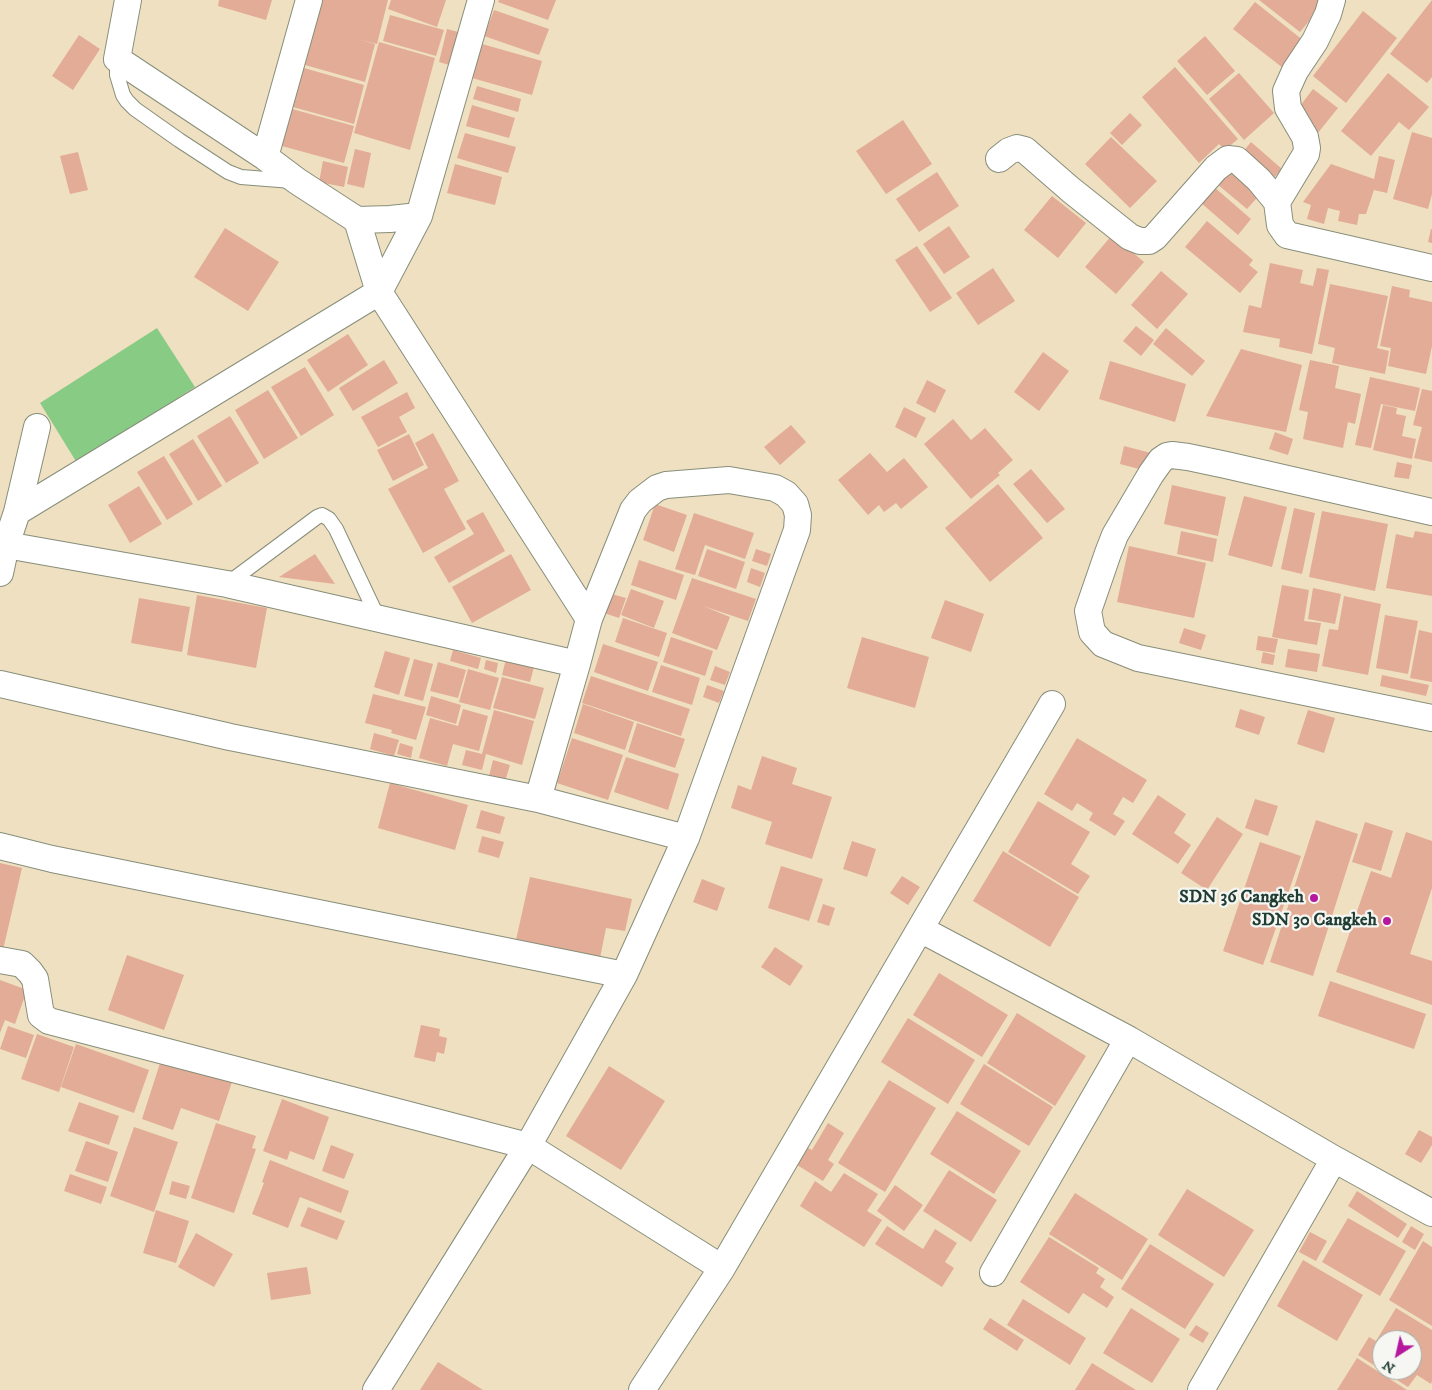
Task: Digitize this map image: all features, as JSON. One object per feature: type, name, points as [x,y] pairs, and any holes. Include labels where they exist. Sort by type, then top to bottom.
[{"type":"street","points":[[128,0],[117,59],[357,220],[390,220],[419,216]]},
{"type":"street","points":[[265,157],[309,0]]},
{"type":"street","points":[[17,512],[379,292],[419,216],[481,0]]},
{"type":"street","points":[[1277,202],[1306,154],[1307,148],[1305,137],[1288,108],[1286,91],[1295,71],[1315,41],[1328,14],[1332,0]]},
{"type":"street","points":[[999,159],[1009,151],[1017,148],[1026,150],[1071,190],[1130,237],[1140,242],[1149,241],[1155,237],[1216,168],[1228,159],[1238,160],[1259,180],[1277,202],[1280,225],[1287,235],[1432,268]]},
{"type":"street","points":[[357,220],[379,292],[589,619]]},
{"type":"street","points":[[0,573],[37,427]]},
{"type":"street","points":[[1432,512],[1226,465],[1188,457],[1167,456],[1161,460],[1151,474],[1115,535],[1088,612],[1092,632],[1103,644],[1138,658],[1432,718]]},
{"type":"street","points":[[376,1390],[528,1146],[624,975],[686,838],[797,530],[798,516],[795,504],[786,494],[775,488],[729,480],[666,485],[657,488],[640,500],[632,510],[589,619],[578,664],[538,799]]},
{"type":"street","points":[[6,545],[226,584],[578,664]]},
{"type":"street","points":[[0,684],[230,737],[538,799],[686,838]]},
{"type":"street","points":[[642,1390],[722,1268],[1052,704]]},
{"type":"street","points":[[0,846],[61,861],[624,975]]},
{"type":"street","points":[[920,929],[1128,1039],[1334,1159],[1432,1212]]},
{"type":"street","points":[[0,960],[22,964],[30,972],[35,979],[41,1015],[49,1021],[528,1146],[722,1268]]},
{"type":"street","points":[[994,1273],[1128,1039]]},
{"type":"street","points":[[1201,1390],[1334,1159]]},
{"type":"lane","points":[[117,59],[117,75],[123,95],[127,101],[135,109],[179,140],[228,172],[241,177],[297,181]]},
{"type":"lane","points":[[226,584],[322,515],[329,519],[336,529],[378,618]]},
{"type":"green space","points":[[157,328],[195,387],[77,463],[40,403]]},
{"type":"building","points":[[219,0],[272,0],[266,20],[218,6]]},
{"type":"building","points":[[319,0],[388,0],[377,44],[357,39],[375,44],[365,82],[305,65],[315,28]]},
{"type":"building","points":[[391,0],[446,0],[437,27],[388,9]]},
{"type":"building","points":[[499,0],[556,0],[548,20],[498,2]]},
{"type":"building","points":[[1259,0],[1321,0],[1324,3],[1300,32]]},
{"type":"building","points":[[1432,0],[1432,77],[1427,83],[1390,54]]},
{"type":"building","points":[[1255,2],[1304,41],[1283,68],[1233,29]]},
{"type":"building","points":[[494,10],[549,29],[539,55],[484,36]]},
{"type":"building","points":[[1363,11],[1397,38],[1346,103],[1313,76]]},
{"type":"building","points":[[390,15],[444,30],[436,56],[383,41]]},
{"type":"building","points":[[447,29],[462,33],[453,66],[439,62]]},
{"type":"building","points":[[79,35],[100,49],[73,90],[52,76]]},
{"type":"building","points":[[1205,36],[1235,71],[1207,95],[1177,61]]},
{"type":"building","points":[[379,42],[435,58],[410,150],[354,133]]},
{"type":"building","points":[[482,44],[542,61],[532,95],[472,78]]},
{"type":"building","points":[[1175,67],[1238,139],[1225,150],[1219,144],[1199,163],[1142,97]]},
{"type":"building","points":[[304,68],[364,85],[354,124],[293,107]]},
{"type":"building","points":[[1239,73],[1274,113],[1244,140],[1209,99]]},
{"type":"building","points":[[1388,73],[1429,107],[1409,130],[1399,122],[1371,156],[1341,131]]},
{"type":"building","points":[[477,86],[521,99],[518,112],[473,99]]},
{"type":"building","points":[[1313,89],[1338,108],[1317,134],[1293,115]]},
{"type":"building","points":[[472,105],[515,118],[509,138],[466,126]]},
{"type":"building","points":[[292,109],[354,126],[344,163],[282,146]]},
{"type":"building","points":[[1130,113],[1142,125],[1122,145],[1110,133]]},
{"type":"building","points":[[903,120],[932,164],[886,194],[856,151]]},
{"type":"building","points":[[1412,132],[1432,138],[1432,194],[1428,209],[1393,199]]},
{"type":"building","points":[[465,133],[516,147],[508,173],[457,158]]},
{"type":"building","points":[[1111,137],[1157,181],[1130,208],[1085,164]]},
{"type":"building","points":[[1251,142],[1282,169],[1271,181],[1241,154]]},
{"type":"building","points":[[355,149],[371,153],[364,188],[347,184]]},
{"type":"building","points":[[78,152],[88,190],[70,194],[60,156]]},
{"type":"building","points":[[1379,156],[1395,160],[1387,193],[1374,190],[1366,214],[1359,214],[1357,225],[1338,221],[1340,211],[1328,208],[1324,224],[1307,219],[1311,205],[1303,202],[1331,164],[1374,179]]},
{"type":"building","points":[[323,161],[348,167],[344,187],[319,182]]},
{"type":"building","points":[[455,164],[502,177],[495,205],[447,193]]},
{"type":"building","points":[[1234,165],[1263,191],[1247,209],[1217,184]]},
{"type":"building","points":[[937,172],[959,206],[919,232],[896,199]]},
{"type":"building","points":[[1214,187],[1251,219],[1238,235],[1200,202]]},
{"type":"building","points":[[1052,196],[1086,223],[1058,258],[1024,230]]},
{"type":"building","points":[[1207,221],[1253,260],[1249,265],[1258,272],[1240,293],[1185,247]]},
{"type":"building","points":[[949,226],[970,257],[944,274],[923,244]]},
{"type":"building","points":[[225,228],[279,262],[248,311],[194,277]]},
{"type":"building","points":[[1432,229],[1432,243],[1428,242]]},
{"type":"building","points":[[1112,235],[1144,262],[1116,294],[1085,267]]},
{"type":"building","points":[[917,246],[952,298],[930,312],[895,260]]},
{"type":"building","points":[[1270,263],[1303,270],[1300,283],[1313,286],[1317,268],[1329,270],[1312,354],[1279,347],[1280,339],[1243,332],[1249,305],[1261,308]]},
{"type":"building","points":[[993,268],[1015,301],[978,325],[956,293]]},
{"type":"building","points":[[1161,271],[1188,294],[1157,329],[1131,305]]},
{"type":"building","points":[[1330,284],[1388,296],[1377,348],[1389,351],[1385,374],[1332,363],[1335,348],[1318,344]]},
{"type":"building","points":[[1392,286],[1410,290],[1409,297],[1432,302],[1432,346],[1426,374],[1388,366],[1391,348],[1380,346]]},
{"type":"building","points":[[1136,326],[1154,340],[1141,356],[1123,341]]},
{"type":"building","points":[[1166,328],[1205,361],[1192,376],[1153,344]]},
{"type":"building","points":[[348,334],[368,365],[328,392],[307,360]]},
{"type":"building","points":[[1241,349],[1302,365],[1286,432],[1206,416]]},
{"type":"building","points":[[1043,352],[1069,371],[1039,411],[1014,392]]},
{"type":"building","points":[[384,360],[398,383],[353,411],[339,388]]},
{"type":"building","points":[[1310,360],[1339,366],[1335,388],[1361,394],[1355,424],[1348,422],[1343,448],[1303,439],[1308,412],[1299,410]]},
{"type":"building","points":[[1110,361],[1186,384],[1175,422],[1099,399]]},
{"type":"building","points":[[305,367],[334,415],[301,436],[271,387]]},
{"type":"building","points":[[1370,377],[1420,388],[1415,411],[1381,404],[1371,448],[1355,445]]},
{"type":"building","points":[[927,380],[946,390],[935,413],[916,403]]},
{"type":"building","points":[[1422,389],[1432,391],[1432,462],[1414,458],[1422,427],[1413,425]]},
{"type":"building","points":[[268,390],[298,438],[264,459],[235,410]]},
{"type":"building","points":[[407,392],[415,408],[399,417],[407,432],[378,447],[361,417]]},
{"type":"building","points":[[1383,405],[1397,408],[1396,414],[1406,416],[1402,436],[1416,439],[1412,459],[1373,450]]},
{"type":"building","points":[[904,407],[926,418],[916,438],[895,427]]},
{"type":"building","points":[[230,416],[259,463],[226,483],[197,436]]},
{"type":"building","points":[[953,419],[971,440],[985,428],[1013,460],[998,473],[1000,475],[971,499],[924,444]]},
{"type":"building","points":[[791,425],[806,442],[780,465],[764,447]]},
{"type":"building","points":[[1275,432],[1293,439],[1288,455],[1269,449]]},
{"type":"building","points":[[433,433],[459,481],[444,489],[466,529],[423,553],[388,489],[428,468],[415,443]]},
{"type":"building","points":[[409,434],[424,465],[393,481],[377,450]]},
{"type":"building","points":[[193,439],[222,486],[198,501],[169,454]]},
{"type":"building","points":[[1124,446],[1151,453],[1147,471],[1120,464]]},
{"type":"building","points":[[870,453],[887,472],[904,458],[928,487],[901,509],[896,503],[884,512],[879,505],[868,515],[838,480]]},
{"type":"building","points":[[164,456],[193,504],[167,520],[137,472]]},
{"type":"building","points":[[1397,462],[1412,465],[1409,479],[1394,477]]},
{"type":"building","points":[[1031,469],[1065,509],[1047,523],[1013,484]]},
{"type":"building","points":[[998,484],[1043,538],[990,582],[945,528]]},
{"type":"building","points":[[1172,485],[1226,497],[1218,536],[1164,524]]},
{"type":"building","points":[[139,486],[162,524],[130,543],[108,505]]},
{"type":"building","points":[[1244,496],[1287,507],[1272,567],[1228,555]]},
{"type":"building","points":[[655,504],[687,515],[674,552],[643,540]]},
{"type":"building","points":[[1294,508],[1315,513],[1302,574],[1281,569]]},
{"type":"building","points":[[1322,511],[1388,524],[1375,591],[1309,577]]},
{"type":"building","points":[[483,512],[505,551],[449,583],[434,557],[474,534],[466,521]]},
{"type":"building","points":[[694,513],[754,533],[745,559],[705,545],[695,575],[675,569]]},
{"type":"building","points":[[1181,531],[1217,539],[1213,562],[1177,554]]},
{"type":"building","points":[[1415,531],[1432,534],[1432,596],[1386,588],[1396,534],[1413,538]]},
{"type":"building","points":[[1129,546],[1206,563],[1194,618],[1117,602]]},
{"type":"building","points":[[707,549],[745,562],[736,589],[698,576]]},
{"type":"building","points":[[756,549],[771,554],[767,566],[752,561]]},
{"type":"building","points":[[315,554],[335,584],[279,577]]},
{"type":"building","points":[[511,554],[531,590],[472,623],[452,587]]},
{"type":"building","points":[[639,560],[684,575],[676,600],[631,585]]},
{"type":"building","points":[[751,568],[765,573],[760,587],[747,582]]},
{"type":"building","points":[[692,578],[756,599],[748,621],[703,606],[730,617],[717,650],[672,633]]},
{"type":"building","points":[[1282,585],[1309,590],[1304,621],[1321,623],[1317,645],[1272,637]]},
{"type":"building","points":[[1313,588],[1341,594],[1335,624],[1308,619]]},
{"type":"building","points":[[631,589],[664,601],[654,628],[621,615]]},
{"type":"building","points":[[608,593],[626,598],[619,618],[601,612]]},
{"type":"building","points":[[197,595],[267,608],[256,668],[187,655]]},
{"type":"building","points":[[1344,596],[1381,604],[1368,675],[1322,666],[1329,629],[1338,630]]},
{"type":"building","points":[[139,598],[190,607],[182,652],[131,643]]},
{"type":"building","points":[[945,600],[984,614],[971,652],[931,638]]},
{"type":"building","points":[[1385,615],[1418,621],[1408,674],[1376,668]]},
{"type":"building","points":[[623,618],[667,633],[659,657],[615,642]]},
{"type":"building","points":[[1184,628],[1206,635],[1201,650],[1179,643]]},
{"type":"building","points":[[1419,630],[1432,633],[1432,682],[1410,678]]},
{"type":"building","points":[[1258,636],[1278,639],[1275,653],[1256,650]]},
{"type":"building","points":[[671,637],[713,651],[705,676],[663,662]]},
{"type":"building","points":[[862,637],[929,657],[915,708],[847,688]]},
{"type":"building","points":[[603,644],[658,662],[648,691],[594,672]]},
{"type":"building","points":[[1288,649],[1320,654],[1317,672],[1285,667]]},
{"type":"building","points":[[453,650],[481,658],[478,669],[450,661]]},
{"type":"building","points":[[385,651],[410,658],[399,695],[374,687]]},
{"type":"building","points":[[1263,652],[1275,655],[1273,665],[1261,663]]},
{"type":"building","points":[[414,659],[433,664],[423,701],[404,696]]},
{"type":"building","points":[[506,659],[534,667],[530,682],[502,675]]},
{"type":"building","points":[[486,660],[498,663],[496,673],[484,669]]},
{"type":"building","points":[[438,662],[466,670],[458,698],[430,691]]},
{"type":"building","points":[[661,665],[700,678],[692,705],[652,692]]},
{"type":"building","points":[[715,666],[730,672],[725,685],[710,680]]},
{"type":"building","points":[[468,669],[499,678],[490,710],[459,702]]},
{"type":"building","points":[[1382,675],[1429,685],[1426,696],[1380,686]]},
{"type":"building","points":[[591,676],[690,709],[681,736],[582,703]]},
{"type":"building","points":[[502,677],[544,688],[535,719],[493,708]]},
{"type":"building","points":[[707,685],[724,691],[719,703],[703,697]]},
{"type":"building","points":[[373,694],[426,707],[416,740],[391,733],[392,730],[365,723]]},
{"type":"building","points":[[431,696],[461,705],[456,724],[426,715]]},
{"type":"building","points":[[583,704],[634,722],[625,750],[574,733]]},
{"type":"building","points":[[463,709],[488,716],[479,751],[453,744],[447,766],[419,758],[430,718],[458,726]]},
{"type":"building","points":[[1240,709],[1265,717],[1259,735],[1235,727]]},
{"type":"building","points":[[494,710],[534,721],[522,765],[486,754],[482,770],[462,765],[466,750],[482,754]]},
{"type":"building","points":[[1308,710],[1335,718],[1324,753],[1297,744]]},
{"type":"building","points":[[637,723],[685,739],[675,768],[628,752]]},
{"type":"building","points":[[374,733],[399,740],[394,756],[370,749]]},
{"type":"building","points":[[572,738],[623,755],[608,800],[557,783]]},
{"type":"building","points":[[1077,738],[1147,780],[1133,803],[1123,797],[1113,814],[1125,821],[1115,836],[1089,820],[1093,813],[1077,803],[1072,811],[1044,794]]},
{"type":"building","points":[[400,743],[413,747],[411,758],[397,754]]},
{"type":"building","points":[[762,756],[797,768],[792,784],[832,797],[812,859],[765,844],[772,822],[731,808],[738,785],[751,790]]},
{"type":"building","points":[[626,757],[679,774],[668,810],[614,792]]},
{"type":"building","points":[[493,760],[510,765],[503,788],[487,784]]},
{"type":"building","points":[[390,783],[468,805],[455,850],[378,828]]},
{"type":"building","points":[[1158,795],[1186,814],[1174,833],[1191,845],[1178,864],[1132,834]]},
{"type":"building","points":[[1255,799],[1278,806],[1268,836],[1245,828]]},
{"type":"building","points":[[1038,801],[1090,832],[1071,864],[1090,876],[1078,894],[1008,852]]},
{"type":"building","points":[[481,810],[505,817],[500,834],[476,828]]},
{"type":"building","points":[[1217,817],[1243,834],[1207,890],[1181,873]]},
{"type":"building","name":"SDN 36 Cangkeh","points":[[1316,820],[1358,834],[1313,976],[1270,962]]},
{"type":"building","name":"SDN 30 Cangkeh","points":[[1365,822],[1393,831],[1381,871],[1352,862]]},
{"type":"building","name":"SDN 30 Cangkeh","points":[[1406,832],[1432,841],[1432,888],[1410,954],[1432,961],[1432,1005],[1336,972],[1371,871],[1391,878]]},
{"type":"building","points":[[482,836],[504,842],[499,858],[478,852]]},
{"type":"building","points":[[852,841],[876,849],[867,877],[843,869]]},
{"type":"building","name":"SDN 36 Cangkeh","points":[[1260,842],[1301,856],[1263,965],[1223,951]]},
{"type":"building","points":[[1003,851],[1079,897],[1050,947],[973,901]]},
{"type":"building","points":[[0,863],[22,868],[3,950],[0,949]]},
{"type":"building","points":[[781,866],[823,879],[809,921],[768,908]]},
{"type":"building","points":[[902,876],[920,887],[908,905],[890,893]]},
{"type":"building","points":[[530,877],[632,899],[625,931],[606,928],[600,958],[516,940]]},
{"type":"building","points":[[702,879],[725,888],[717,911],[693,902]]},
{"type":"building","points":[[823,904],[835,908],[829,926],[817,922]]},
{"type":"building","points":[[775,947],[803,966],[790,986],[761,967]]},
{"type":"building","points":[[127,955],[184,975],[164,1030],[108,1010]]},
{"type":"building","points":[[939,973],[1008,1015],[982,1057],[913,1015]]},
{"type":"building","points":[[0,980],[27,990],[15,1024],[5,1020],[0,1033]]},
{"type":"building","points":[[1330,981],[1426,1014],[1414,1049],[1318,1016]]},
{"type":"building","points":[[1017,1013],[1086,1056],[1055,1106],[987,1063]]},
{"type":"building","points":[[908,1018],[975,1060],[948,1104],[881,1062]]},
{"type":"building","points":[[421,1025],[440,1029],[439,1036],[447,1038],[444,1054],[437,1052],[435,1062],[414,1057]]},
{"type":"building","points":[[8,1026],[34,1035],[26,1058],[0,1049]]},
{"type":"building","points":[[37,1034],[74,1047],[59,1092],[21,1079]]},
{"type":"building","points":[[76,1044],[149,1070],[134,1113],[61,1087]]},
{"type":"building","points":[[162,1057],[232,1082],[219,1121],[181,1108],[173,1130],[142,1119]]},
{"type":"building","points":[[984,1064],[1053,1107],[1029,1146],[960,1104]]},
{"type":"building","points":[[609,1066],[665,1101],[621,1170],[566,1136]]},
{"type":"building","points":[[889,1080],[936,1108],[885,1192],[838,1163]]},
{"type":"building","points":[[282,1099],[329,1117],[314,1160],[290,1151],[287,1160],[263,1151]]},
{"type":"building","points":[[79,1102],[119,1116],[109,1145],[68,1131]]},
{"type":"building","points":[[957,1111],[1021,1151],[994,1194],[930,1154]]},
{"type":"building","points":[[216,1123],[256,1136],[252,1148],[256,1149],[234,1213],[191,1198]]},
{"type":"building","points":[[828,1123],[844,1133],[828,1160],[834,1164],[823,1181],[797,1165],[808,1148],[812,1150]]},
{"type":"building","points":[[134,1127],[178,1142],[154,1212],[110,1196]]},
{"type":"building","points":[[1419,1130],[1432,1137],[1432,1145],[1421,1163],[1405,1154]]},
{"type":"building","points":[[86,1141],[118,1152],[108,1182],[75,1171]]},
{"type":"building","points":[[331,1145],[354,1154],[344,1179],[322,1171]]},
{"type":"building","points":[[270,1160],[349,1191],[341,1213],[300,1197],[288,1228],[252,1214],[264,1183],[262,1182]]},
{"type":"building","points":[[949,1170],[997,1200],[971,1242],[923,1211]]},
{"type":"building","points":[[844,1173],[878,1194],[867,1211],[882,1220],[864,1247],[800,1206],[815,1181],[831,1192]]},
{"type":"building","points":[[70,1174],[107,1187],[101,1204],[64,1191]]},
{"type":"building","points":[[172,1181],[190,1186],[186,1199],[169,1194]]},
{"type":"building","points":[[895,1185],[923,1205],[904,1231],[877,1211]]},
{"type":"building","points":[[1187,1189],[1254,1230],[1224,1277],[1158,1235]]},
{"type":"building","points":[[1357,1191],[1407,1224],[1398,1238],[1348,1206]]},
{"type":"building","points":[[1075,1193],[1148,1239],[1122,1280],[1049,1234]]},
{"type":"building","points":[[308,1207],[345,1221],[337,1240],[300,1226]]},
{"type":"building","points":[[156,1210],[189,1221],[176,1263],[143,1253]]},
{"type":"building","points":[[1348,1218],[1406,1251],[1380,1296],[1322,1262]]},
{"type":"building","points":[[887,1226],[923,1249],[935,1229],[957,1243],[945,1262],[954,1268],[942,1287],[875,1244]]},
{"type":"building","points":[[1411,1226],[1424,1234],[1415,1250],[1402,1242]]},
{"type":"building","points":[[1310,1232],[1327,1241],[1316,1261],[1299,1252]]},
{"type":"building","points":[[196,1233],[233,1254],[214,1287],[178,1267]]},
{"type":"building","points":[[1049,1237],[1099,1268],[1096,1273],[1105,1279],[1100,1287],[1114,1297],[1107,1308],[1083,1293],[1069,1314],[1020,1282]]},
{"type":"building","points":[[1423,1241],[1432,1247],[1432,1326],[1389,1300]]},
{"type":"building","points":[[1150,1244],[1214,1284],[1185,1329],[1121,1289]]},
{"type":"building","points":[[1303,1260],[1363,1295],[1337,1341],[1277,1306]]},
{"type":"building","points":[[307,1267],[311,1294],[271,1300],[267,1273]]},
{"type":"building","points":[[1023,1299],[1086,1338],[1070,1365],[1007,1325]]},
{"type":"building","points":[[1131,1308],[1180,1339],[1152,1383],[1103,1353]]},
{"type":"building","points":[[1396,1308],[1432,1330],[1431,1384],[1422,1378],[1422,1330],[1383,1330]]},
{"type":"building","points":[[990,1318],[1024,1340],[1017,1351],[983,1329]]},
{"type":"building","points":[[1196,1325],[1209,1333],[1203,1343],[1189,1335]]},
{"type":"building","points":[[1369,1337],[1372,1339],[1372,1364],[1358,1355]]},
{"type":"building","points":[[1357,1358],[1372,1368],[1372,1380],[1391,1380],[1407,1390],[1337,1390]]},
{"type":"building","points":[[438,1362],[483,1390],[420,1390]]},
{"type":"building","points":[[1092,1363],[1136,1390],[1075,1390]]},
{"type":"building","points":[[1397,1380],[1413,1380],[1408,1387]]},
{"type":"place","name":"SDN 36 Cangkeh","points":[[1314,898]]},
{"type":"place","name":"SDN 30 Cangkeh","points":[[1387,921]]}]
